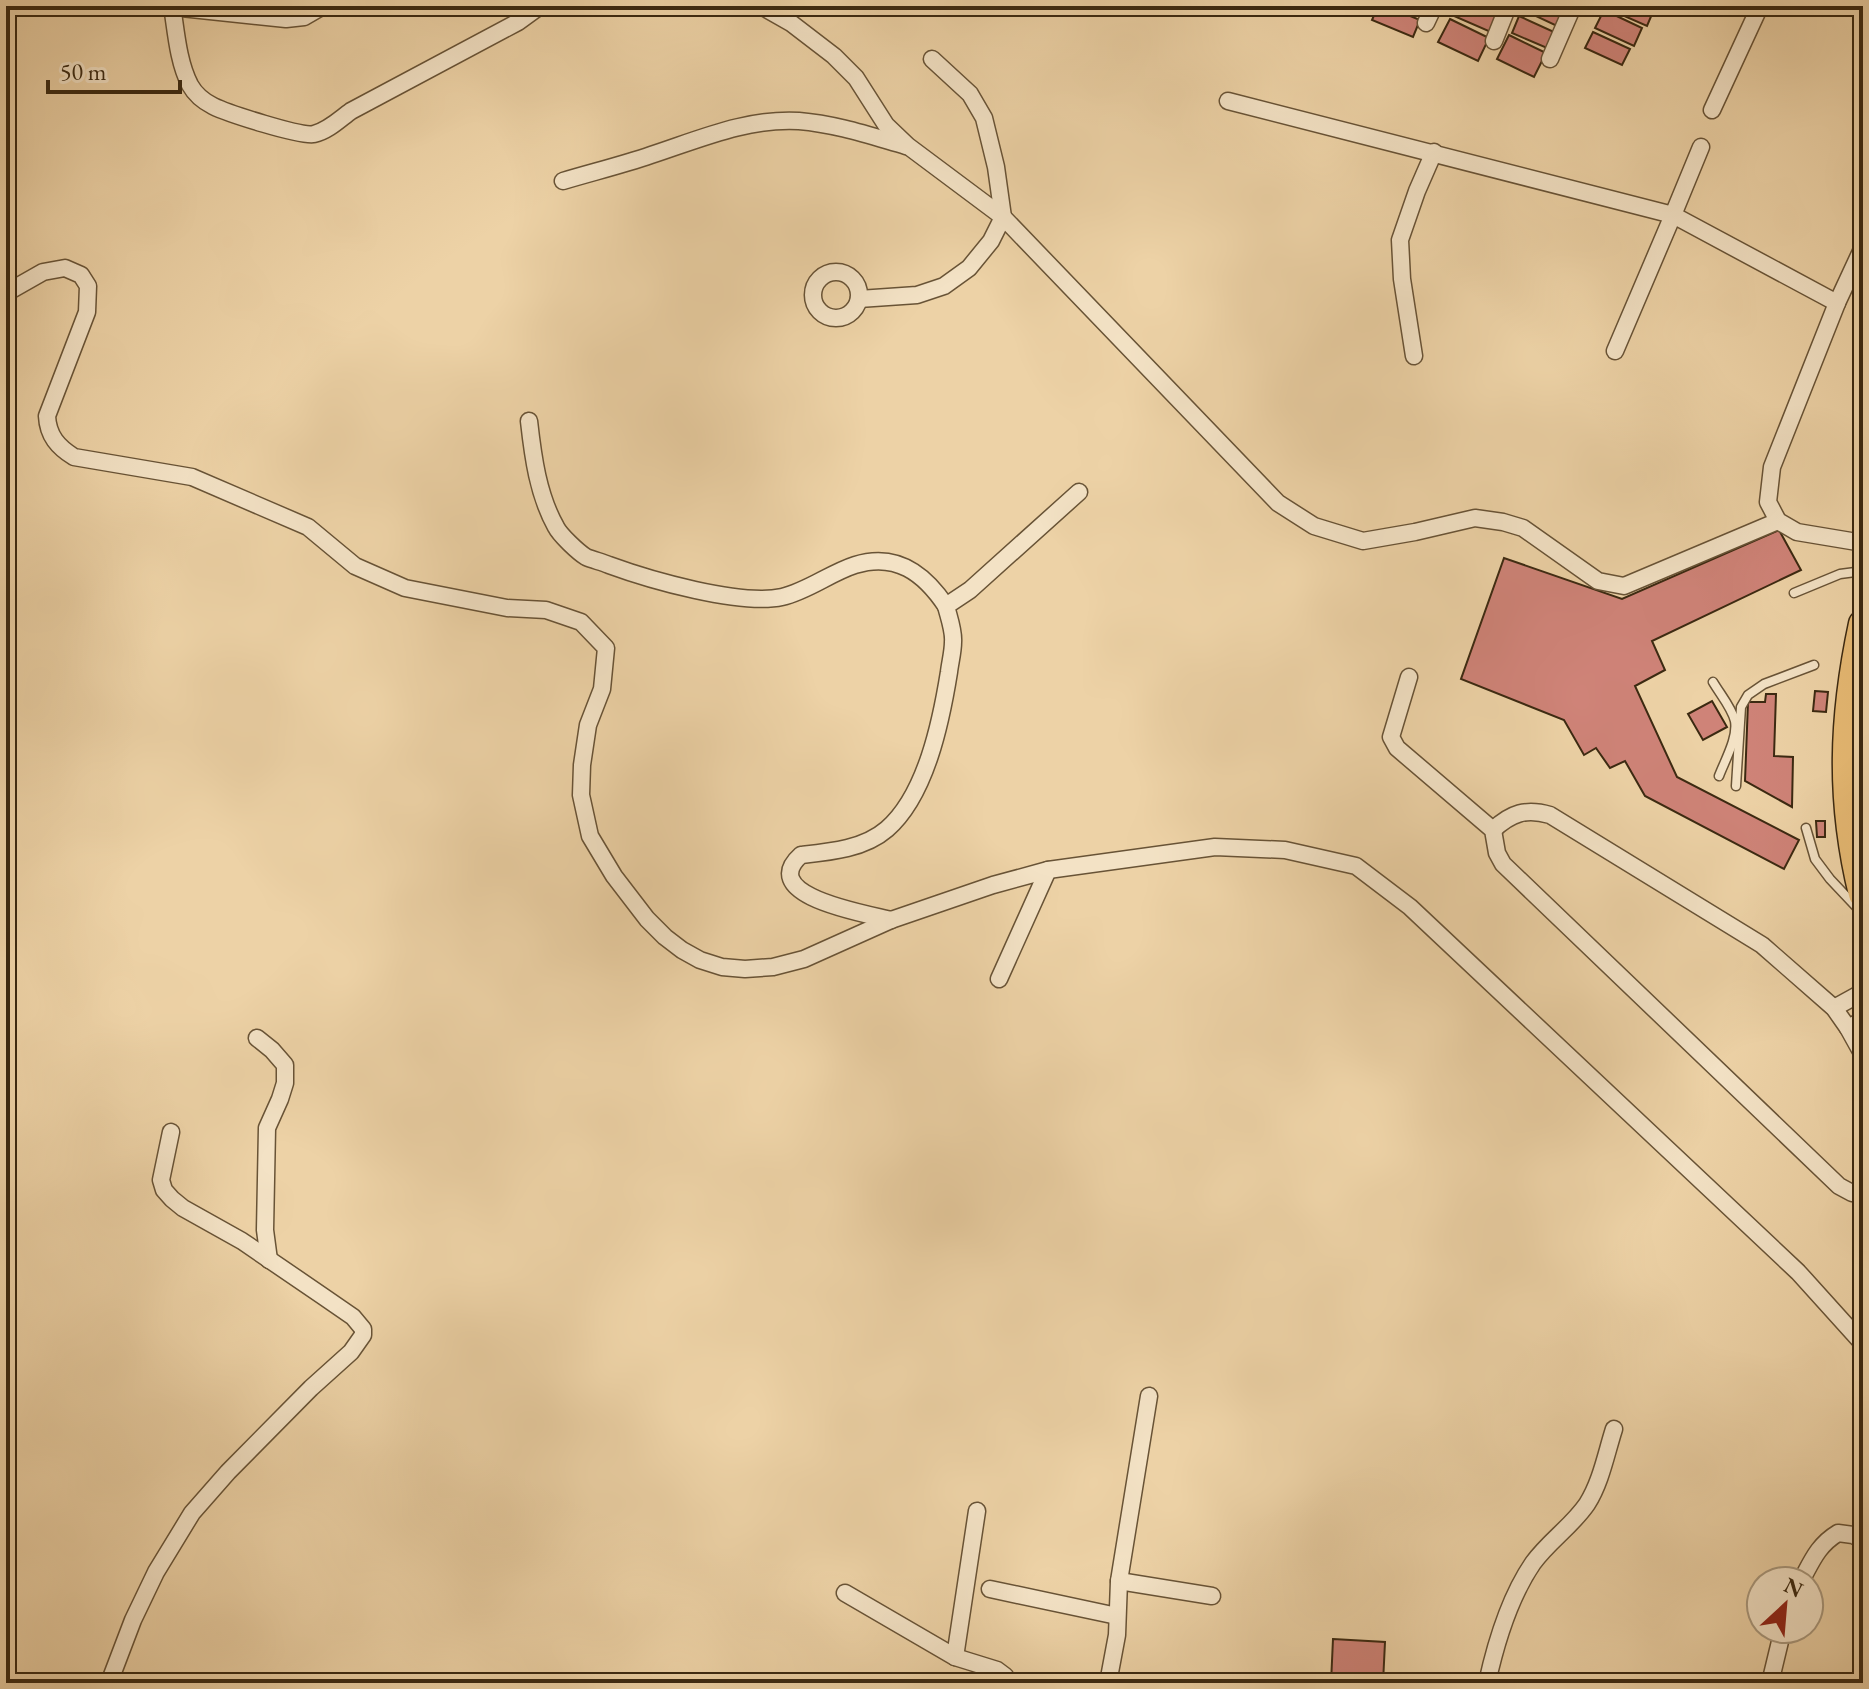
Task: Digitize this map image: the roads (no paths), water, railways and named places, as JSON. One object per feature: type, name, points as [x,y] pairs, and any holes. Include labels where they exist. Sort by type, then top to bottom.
[{"type":"highway","points":[[1863,624],[1845,744],[1850,833],[1863,894]]},
{"type":"street","points":[[323,6],[304,17],[286,19],[172,6],[182,61],[190,85],[199,98],[214,107],[298,134],[313,135],[351,111],[518,22],[540,6]]},
{"type":"street","points":[[761,6],[791,23],[834,56],[856,78],[886,125],[908,146],[1003,217],[1278,503],[1314,526],[1363,541],[1475,518],[1503,522],[1523,528],[1598,581],[1624,586],[1778,521]]},
{"type":"street","points":[[1426,23],[1434,6]]},
{"type":"street","points":[[1494,41],[1508,6]]},
{"type":"street","points":[[1550,59],[1573,6]]},
{"type":"street","points":[[1712,110],[1760,6]]},
{"type":"street","points":[[859,299],[917,295],[944,286],[969,268],[991,241],[1003,217],[996,167],[984,118],[970,94],[932,59]]},
{"type":"street","points":[[1228,101],[1673,215],[1837,303]]},
{"type":"street","points":[[563,181],[736,127],[765,122],[798,121],[834,125],[908,146]]},
{"type":"street","points":[[1615,351],[1701,147]]},
{"type":"street","points":[[1414,356],[1402,279],[1400,240],[1434,152]]},
{"type":"street","points":[[1863,247],[1837,303],[1772,467],[1768,502],[1778,521],[1797,532],[1863,543]]},
{"type":"street","points":[[6,293],[43,272],[65,268],[81,275],[88,286],[87,312],[47,416],[48,427],[61,450],[74,457],[192,477],[308,527],[355,566],[405,588],[507,608],[546,610],[581,622],[606,648],[602,689],[588,725],[582,765],[581,795],[590,836],[614,876],[647,919],[682,950],[722,967],[773,967],[804,959],[891,920],[1048,870],[1215,847],[1285,850],[1356,866],[1410,907],[1775,1250],[1863,1344]]},
{"type":"street","points":[[529,421],[534,463],[544,498],[557,529],[585,556],[629,572],[688,587],[757,599],[782,597],[854,565],[873,561],[897,563],[934,588],[946,606],[954,641],[945,696],[920,781],[906,808],[887,829],[869,841],[826,853],[801,855],[789,875],[793,884],[815,899],[891,920]]},
{"type":"street","points":[[946,606],[970,590],[1079,492]]},
{"type":"street","points":[[1409,677],[1391,737],[1397,748],[1493,830],[1497,853],[1503,864],[1839,1186],[1852,1193],[1863,1194]]},
{"type":"street","points":[[1493,830],[1504,819],[1520,813],[1536,811],[1550,815],[1762,945],[1856,1024],[1863,1055]]},
{"type":"street","points":[[999,979],[1048,870]]},
{"type":"street","points":[[1834,1008],[1863,992]]},
{"type":"street","points":[[257,1038],[285,1065],[285,1083],[267,1128],[265,1230],[269,1260]]},
{"type":"street","points":[[109,1683],[133,1620],[156,1572],[192,1513],[228,1472],[351,1352],[363,1335],[363,1329],[353,1317],[230,1234],[183,1208],[164,1190],[161,1180],[171,1132]]},
{"type":"street","points":[[1108,1683],[1117,1635],[1119,1581],[1149,1396]]},
{"type":"street","points":[[1487,1683],[1493,1655],[1518,1589],[1534,1562],[1589,1501],[1614,1429]]},
{"type":"street","points":[[955,1657],[977,1511]]},
{"type":"street","points":[[1809,1565],[1816,1552],[1838,1533],[1863,1540]]},
{"type":"street","points":[[1119,1581],[1212,1596]]},
{"type":"street","points":[[990,1589],[1117,1616]]},
{"type":"street","points":[[845,1593],[955,1657],[997,1670],[1005,1676],[1007,1683]]},
{"type":"street","points":[[1770,1683],[1779,1645]]},
{"type":"lane","points":[[1794,593],[1840,574],[1863,571]]},
{"type":"lane","points":[[1736,786],[1741,707],[1748,695],[1764,684],[1814,665]]},
{"type":"lane","points":[[1713,682],[1735,719],[1732,744],[1719,776]]},
{"type":"lane","points":[[1806,828],[1815,859],[1863,914]]}]
